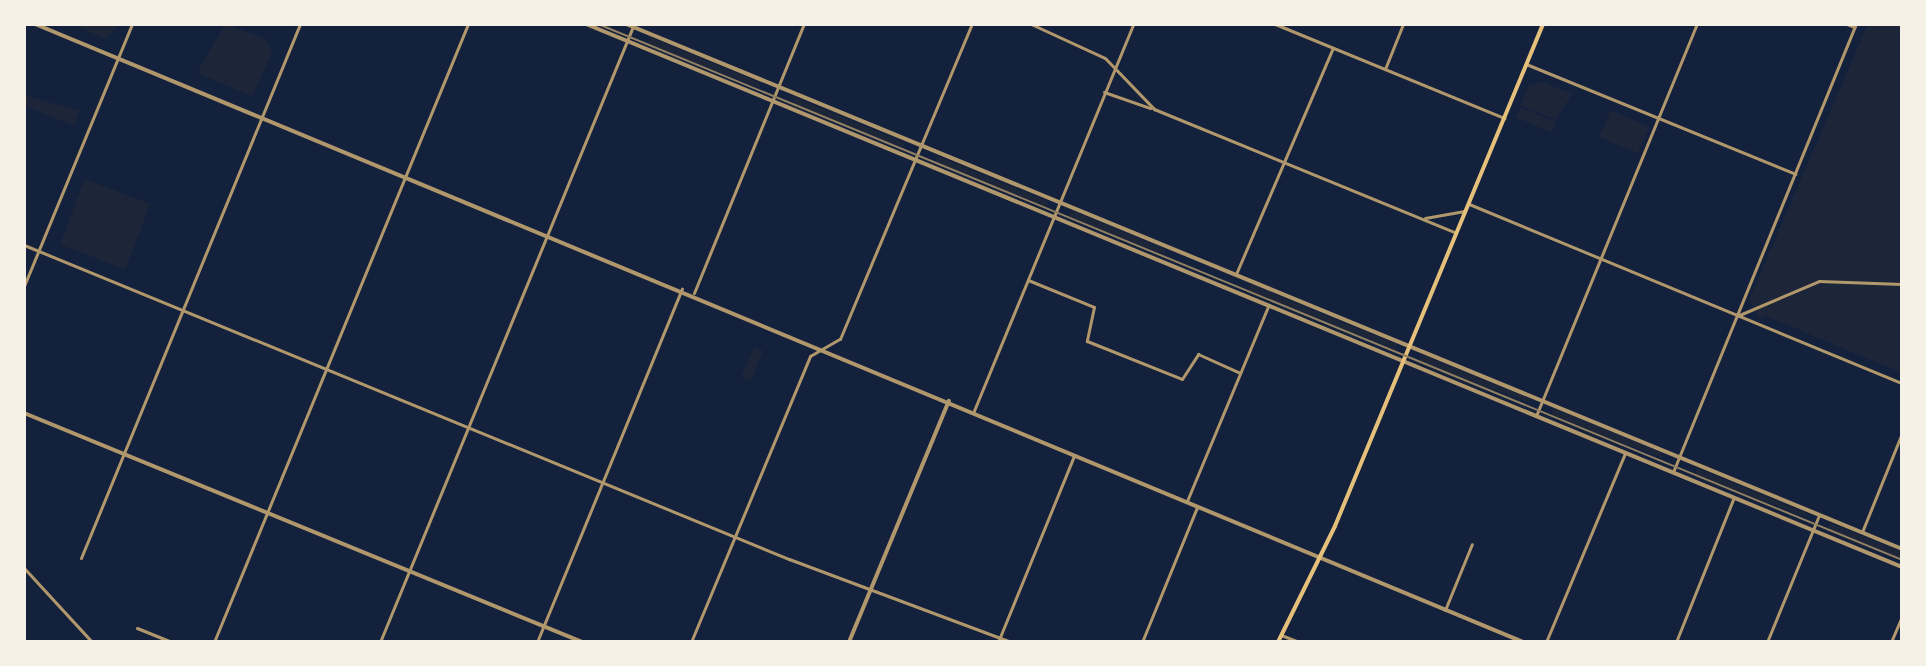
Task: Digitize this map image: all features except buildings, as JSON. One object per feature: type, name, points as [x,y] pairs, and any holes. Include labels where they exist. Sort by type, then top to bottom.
[{"type":"main road","points":[[1278,642],[1319,557],[1543,24]]},
{"type":"street","points":[[35,24],[694,293],[973,414],[1523,642]]},
{"type":"street","points":[[24,286],[132,24]]},
{"type":"street","points":[[81,558],[300,24]]},
{"type":"street","points":[[214,642],[468,24]]},
{"type":"street","points":[[586,24],[1902,567]]},
{"type":"street","points":[[626,24],[1902,549]]},
{"type":"street","points":[[694,293],[804,24]]},
{"type":"street","points":[[691,642],[810,356],[840,339],[972,24]]},
{"type":"street","points":[[1031,24],[1096,51],[1154,109]]},
{"type":"street","points":[[973,414],[1133,24]]},
{"type":"street","points":[[1275,24],[1504,118]]},
{"type":"street","points":[[1385,69],[1403,24]]},
{"type":"street","points":[[1536,416],[1697,24]]},
{"type":"street","points":[[1673,472],[1855,26],[1847,24]]},
{"type":"street","points":[[380,642],[634,26]]},
{"type":"street","points":[[1236,274],[1333,48]]},
{"type":"street","points":[[1526,64],[1795,174]]},
{"type":"street","points":[[1104,92],[1284,161],[1456,233]]},
{"type":"street","points":[[1469,204],[1902,383]]},
{"type":"street","points":[[1421,218],[1466,210]]},
{"type":"street","points":[[24,245],[735,537],[1011,642]]},
{"type":"street","points":[[1028,280],[1094,307],[1087,341],[1182,379],[1198,354],[1240,373]]},
{"type":"street","points":[[1737,316],[1819,281],[1902,284]]},
{"type":"street","points":[[537,642],[682,289]]},
{"type":"street","points":[[1187,502],[1268,306]]},
{"type":"street","points":[[849,642],[949,401]]},
{"type":"street","points":[[24,413],[582,642]]},
{"type":"street","points":[[1862,532],[1902,433]]},
{"type":"street","points":[[1546,642],[1625,453]]},
{"type":"street","points":[[999,640],[1074,456]]},
{"type":"street","points":[[1676,642],[1734,497]]},
{"type":"street","points":[[1142,642],[1197,507]]},
{"type":"street","points":[[1767,642],[1819,515]]},
{"type":"street","points":[[1445,610],[1472,544]]},
{"type":"street","points":[[24,568],[92,642]]},
{"type":"street","points":[[1891,642],[1902,616]]},
{"type":"street","points":[[137,628],[172,642]]},
{"type":"street","points":[[1281,635],[1299,642]]},
{"type":"shaded area","points":[[72,24],[120,24],[105,39]]},
{"type":"shaded area","points":[[225,24],[266,39],[272,53],[252,96],[197,73]]},
{"type":"shaded area","points":[[1868,24],[1902,24],[1902,373],[1766,316],[1760,320],[1749,300]]},
{"type":"shaded area","points":[[650,37],[759,82],[760,88],[648,45]]},
{"type":"shaded area","points":[[1543,82],[1572,94],[1556,120],[1520,105],[1529,85]]},
{"type":"shaded area","points":[[24,95],[80,111],[74,126],[24,105]]},
{"type":"shaded area","points":[[794,97],[903,142],[905,148],[792,106]]},
{"type":"shaded area","points":[[1520,107],[1556,122],[1552,132],[1516,117]]},
{"type":"shaded area","points":[[1611,110],[1649,127],[1638,154],[1599,136]]},
{"type":"shaded area","points":[[937,156],[1047,201],[1048,207],[935,164]]},
{"type":"shaded area","points":[[85,179],[150,204],[125,269],[60,244]]},
{"type":"shaded area","points":[[1071,210],[1164,249],[1166,255],[1068,218]]},
{"type":"shaded area","points":[[1250,284],[1395,344],[1398,350],[1247,292]]},
{"type":"shaded area","points":[[755,347],[763,351],[751,381],[741,377]]},
{"type":"shaded area","points":[[1422,355],[1529,398],[1531,403],[1418,363]]},
{"type":"shaded area","points":[[1553,408],[1662,453],[1663,458],[1551,417]]},
{"type":"shaded area","points":[[1697,468],[1806,513],[1807,517],[1695,477]]},
{"type":"shaded area","points":[[1830,523],[1902,552],[1899,561],[1827,531]]},
{"type":"tram line","points":[[598,24],[1902,560]]}]
